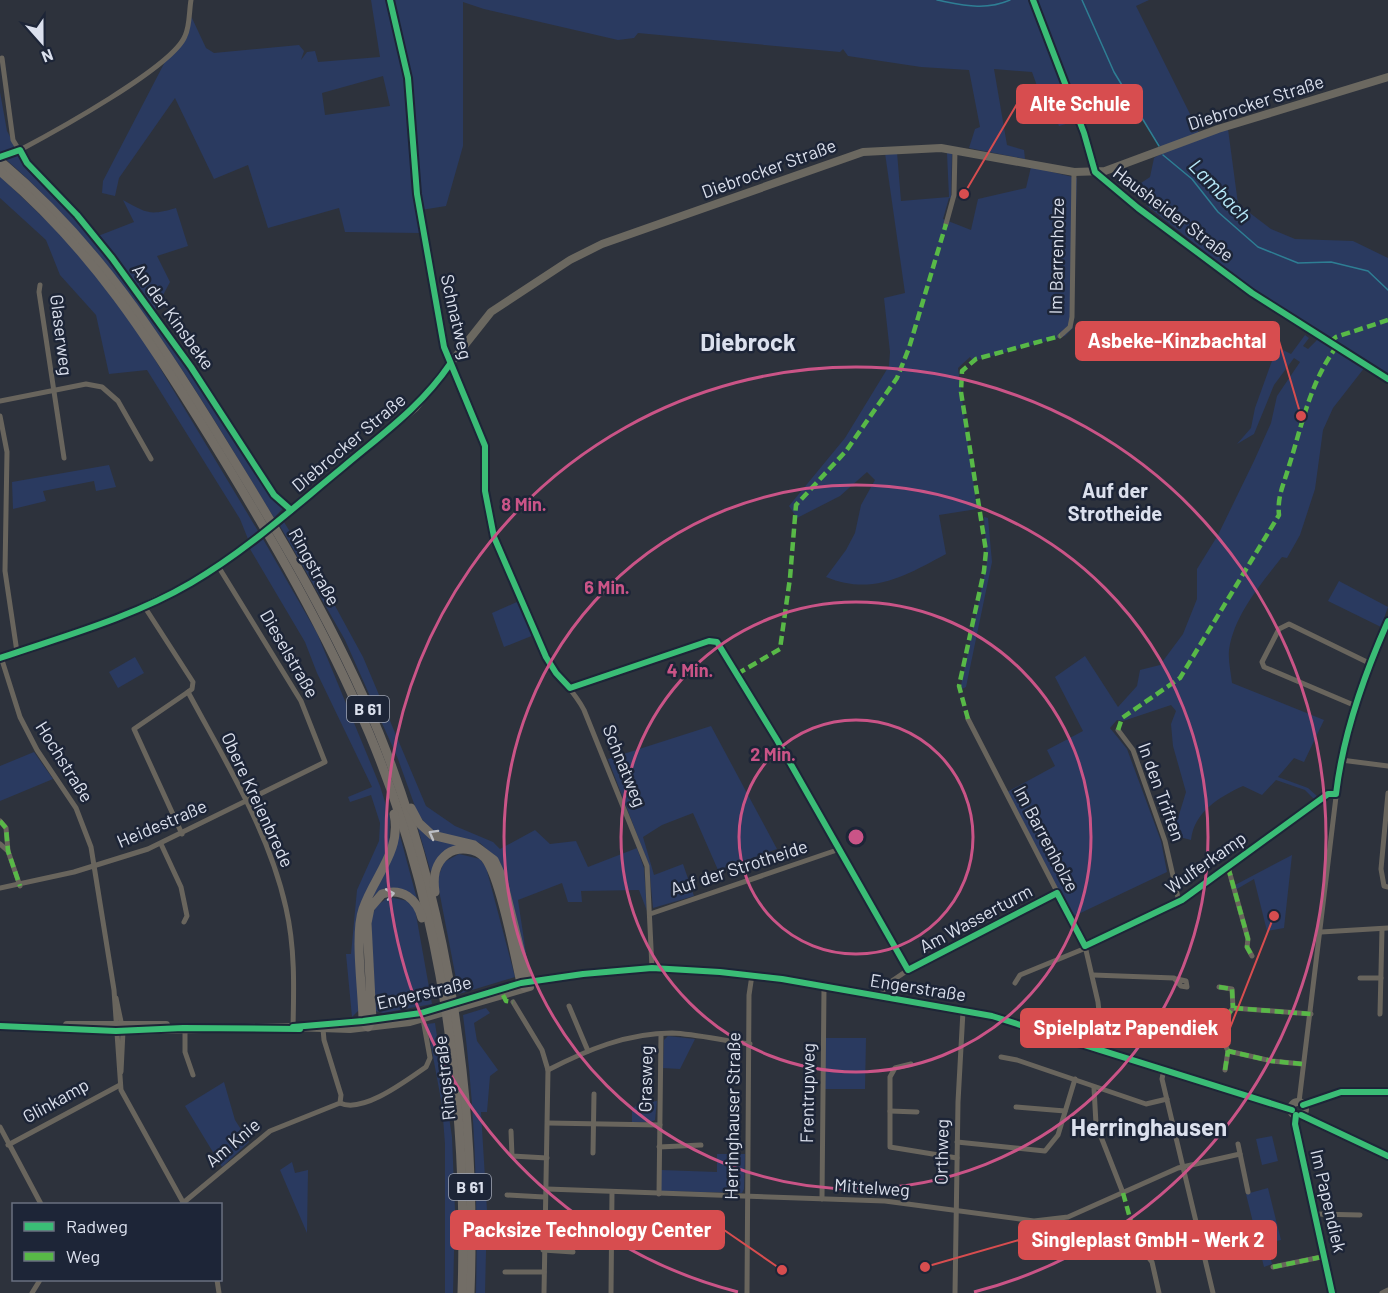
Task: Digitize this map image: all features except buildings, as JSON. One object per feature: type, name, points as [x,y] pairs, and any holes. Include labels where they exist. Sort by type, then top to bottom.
[{"type":"highway","name":"Ringstraße","points":[[0,161],[81,238],[125,292],[170,358],[254,493],[310,590],[362,695],[396,777],[419,849],[435,912],[454,1014],[464,1092],[471,1192],[470,1293]]},
{"type":"highway","name":"Ringstraße","points":[[0,171],[76,243],[119,297],[155,350],[302,594],[354,698],[385,774],[413,860],[437,966],[451,1050],[459,1133],[463,1203],[462,1293]]},
{"type":"highway","points":[[368,1023],[362,914],[396,838],[396,823],[385,788],[385,774]]},
{"type":"highway","points":[[396,777],[413,813],[425,831],[447,841],[482,849],[494,860],[502,877],[526,984]]},
{"type":"highway","points":[[435,912],[437,905],[434,881],[439,862],[457,850],[466,849],[481,854],[493,873],[526,984]]},
{"type":"highway","points":[[368,1023],[367,923],[369,908],[378,897],[394,891],[414,901],[422,915],[430,956],[437,966]]},
{"type":"main road","name":"Diebrocker Straße","points":[[0,657],[92,627],[144,606],[218,566],[288,513],[415,408],[491,312],[561,265],[602,244],[853,154],[899,149],[955,150],[1074,172],[1095,172],[1114,169],[1218,129],[1388,77]]},
{"type":"main road","name":"Engerstraße","points":[[293,1027],[323,1029],[427,1016],[526,984],[560,978],[652,968],[752,975],[963,1011],[1013,1022],[1298,1109],[1388,1156]]},
{"type":"main road","name":"Engerstraße","points":[[0,1026],[184,1028],[293,1027],[368,1023]]},
{"type":"street","points":[[20,150],[131,85],[170,53],[185,37],[191,0]]},
{"type":"street","name":"Schnatweg","points":[[390,0],[408,78],[417,194],[444,347],[468,399],[485,446],[484,491],[498,547],[546,657],[584,710],[647,866],[652,968]]},
{"type":"street","name":"Hausheider Straße","points":[[1033,0],[1084,133],[1095,172],[1132,203],[1252,293],[1388,379]]},
{"type":"street","name":"An der Kinsbeke","points":[[2,58],[11,130],[27,163],[96,237],[191,367],[288,513]]},
{"type":"street","points":[[946,224],[954,195],[955,150]]},
{"type":"street","name":"Im Barrenholze","points":[[1060,336],[1070,327],[1072,317],[1074,172]]},
{"type":"street","name":"Glaserweg","points":[[40,285],[39,292],[64,458]]},
{"type":"street","points":[[0,401],[86,384],[108,390],[118,400],[151,459]]},
{"type":"street","points":[[0,416],[7,468],[8,512],[4,554],[17,652]]},
{"type":"street","points":[[0,468],[7,468]]},
{"type":"street","name":"Dieselstraße","points":[[218,566],[301,701],[325,762]]},
{"type":"street","name":"Obere Kreienbrede","points":[[144,606],[193,682],[192,689],[188,692],[246,803],[272,861],[286,909],[293,962],[293,1027]]},
{"type":"street","name":"Im Papendiek","points":[[1332,1293],[1326,1256],[1295,1124],[1306,1024],[1311,1014],[1341,760],[1369,663],[1388,621]]},
{"type":"street","points":[[1356,706],[1264,667],[1262,662],[1280,629],[1289,624],[1369,663]]},
{"type":"street","name":"Auf der Strotheide","points":[[570,688],[709,641],[717,642],[772,732],[837,850],[908,970]]},
{"type":"street","name":"Hochstraße","points":[[0,657],[20,717],[37,750],[76,807],[96,867],[119,1027],[120,1085],[182,1203]]},
{"type":"street","points":[[182,834],[134,733],[135,726],[188,692]]},
{"type":"street","name":"Im Barrenholze","points":[[968,719],[1085,946],[1094,975],[1103,1028],[1103,1050]]},
{"type":"street","name":"In den Triften","points":[[1118,730],[1132,750],[1165,842],[1179,902]]},
{"type":"street","points":[[1341,760],[1388,766]]},
{"type":"street","name":"Heidestraße","points":[[0,888],[20,886],[96,867],[161,844],[325,762]]},
{"type":"street","points":[[1388,793],[1384,886],[1388,887]]},
{"type":"street","name":"Wulferkamp","points":[[1015,983],[1020,975],[1039,969],[1179,902],[1328,794],[1336,794]]},
{"type":"street","points":[[0,820],[6,828],[8,851],[20,886]]},
{"type":"street","points":[[0,844],[8,851]]},
{"type":"street","points":[[161,844],[181,887],[187,916],[184,922]]},
{"type":"street","name":"Auf der Strotheide","points":[[650,914],[837,850]]},
{"type":"street","points":[[1228,867],[1248,939],[1247,947],[1252,956]]},
{"type":"street","name":"Am Wasserturm","points":[[880,997],[886,985],[908,970],[1057,893]]},
{"type":"street","points":[[1321,932],[1385,928],[1380,1014]]},
{"type":"street","name":"Herringhauser Straße","points":[[747,1293],[752,975]]},
{"type":"street","points":[[1094,975],[1177,979]]},
{"type":"street","points":[[1360,978],[1381,978]]},
{"type":"street","points":[[1219,987],[1232,989],[1233,1008],[1229,1013],[1225,1070]]},
{"type":"street","name":"Frentrupweg","points":[[822,1199],[824,988]]},
{"type":"street","points":[[513,1002],[542,1050],[548,1070],[547,1189],[544,1197],[543,1235],[544,1293]]},
{"type":"street","points":[[569,1006],[588,1051]]},
{"type":"street","points":[[1233,1008],[1311,1014]]},
{"type":"street","name":"Orthweg","points":[[955,1293],[957,1142],[963,1011]]},
{"type":"street","name":"Am Knie","points":[[184,1203],[270,1131],[340,1102],[355,1105],[368,1102],[426,1067],[430,1058],[427,1016]]},
{"type":"street","points":[[184,1028],[185,1052],[193,1075]]},
{"type":"street","points":[[323,1029],[324,1040],[341,1095],[340,1102]]},
{"type":"street","points":[[548,1070],[609,1043],[661,1034],[750,1044]]},
{"type":"street","name":"Grasweg","points":[[659,1194],[661,1034]]},
{"type":"street","points":[[1228,1051],[1272,1061],[1302,1064]]},
{"type":"street","points":[[1001,1057],[1075,1079],[1094,1088],[1146,1104],[1167,1099]]},
{"type":"street","points":[[911,1064],[895,1068],[890,1077],[889,1145],[891,1148],[957,1158]]},
{"type":"street","points":[[1164,1069],[1162,1079],[1213,1293]]},
{"type":"street","points":[[957,1142],[1045,1151],[1058,1135],[1075,1079]]},
{"type":"street","name":"Glinkamp","points":[[8,1145],[120,1085]]},
{"type":"street","points":[[1094,1088],[1096,1124],[1123,1193]]},
{"type":"street","points":[[1298,1109],[1341,1092],[1388,1092]]},
{"type":"street","points":[[593,1153],[594,1094]]},
{"type":"street","points":[[1016,1107],[1065,1110]]},
{"type":"street","points":[[890,1112],[916,1112]]},
{"type":"street","name":"Grasweg","points":[[548,1123],[660,1125]]},
{"type":"street","points":[[0,1127],[40,1203]]},
{"type":"street","points":[[511,1131],[512,1156],[547,1158]]},
{"type":"street","points":[[1238,1144],[1248,1192]]},
{"type":"street","points":[[659,1147],[701,1145]]},
{"type":"street","name":"Mittelweg","points":[[547,1189],[885,1202],[1018,1220],[1051,1220],[1068,1217],[1184,1166],[1240,1154]]},
{"type":"street","points":[[611,1293],[612,1192]]},
{"type":"street","points":[[507,1196],[544,1197]]},
{"type":"street","points":[[1316,1214],[1360,1215]]},
{"type":"street","points":[[504,1233],[543,1235]]},
{"type":"street","points":[[543,1250],[573,1251]]},
{"type":"street","points":[[1145,1253],[1152,1262],[1159,1293]]},
{"type":"street","name":"Im Papendiek","points":[[1273,1267],[1326,1256]]},
{"type":"street","points":[[505,1272],[544,1272]]},
{"type":"street","points":[[1382,1293],[1388,1290]]},
{"type":"shaded area","points":[[371,0],[1149,0],[1136,6],[1200,138],[1228,129],[1238,204],[1271,229],[1295,239],[1353,241],[1388,258],[1388,377],[1365,367],[1333,408],[1323,430],[1315,489],[1300,535],[1287,558],[1282,557],[1249,600],[1236,624],[1229,650],[1232,683],[1324,720],[1304,762],[1294,758],[1278,777],[1308,788],[1317,796],[1314,799],[1305,790],[1276,780],[1262,795],[1243,786],[1225,795],[1202,814],[1193,830],[1191,840],[1172,835],[1168,829],[1178,818],[1186,792],[1173,746],[1171,724],[1176,711],[1171,705],[1123,721],[1117,720],[1110,728],[1127,749],[1161,841],[1167,872],[1072,917],[1007,792],[1055,766],[1047,750],[1083,731],[1055,677],[1085,656],[1118,707],[1137,686],[1140,670],[1160,665],[1183,634],[1197,599],[1197,569],[1218,535],[1254,461],[1271,423],[1277,396],[1300,362],[1294,358],[1274,385],[1254,434],[1237,444],[1251,428],[1255,408],[1277,347],[1291,354],[1305,335],[1309,338],[1303,346],[1308,349],[1317,340],[1331,340],[1248,286],[1146,205],[1152,202],[1141,183],[1150,177],[1154,158],[1164,152],[1125,91],[1110,99],[1108,120],[1083,120],[1061,70],[1057,71],[1076,121],[1059,126],[1047,96],[1041,97],[1032,72],[994,69],[1007,145],[1024,150],[1025,159],[969,148],[975,129],[980,127],[969,70],[921,67],[848,56],[843,49],[840,52],[638,33],[634,38],[618,40],[463,2],[463,146],[446,206],[421,210],[421,233],[345,232],[339,208],[268,228],[248,165],[214,179],[175,98],[119,178],[115,196],[102,193],[103,181],[168,56],[184,42],[191,16],[206,48],[214,53],[299,45],[304,51],[301,60],[307,52],[315,51],[318,62],[380,57]],"holes":[[[383,76],[390,106],[325,115],[322,93]]]},
{"type":"shaded area","points":[[0,92],[7,131],[15,146],[0,155]]},
{"type":"shaded area","points":[[897,152],[901,201],[949,197],[947,153],[952,153],[951,199],[949,198],[943,219],[971,230],[978,199],[1026,188],[1031,167],[1077,178],[1073,328],[1065,336],[973,361],[970,357],[958,368],[977,509],[939,515],[946,554],[916,570],[888,581],[858,585],[826,577],[846,550],[855,533],[861,505],[875,480],[867,472],[840,496],[797,518],[789,506],[845,438],[889,366],[890,352],[884,298],[905,293],[885,153]]},
{"type":"shaded area","points":[[16,153],[71,213],[122,276],[191,369],[260,478],[284,507],[274,518],[184,373],[119,281],[45,196],[3,157]]},
{"type":"shaded area","points":[[0,176],[75,248],[103,282],[142,338],[258,531],[248,539],[240,519],[147,370],[109,374],[96,315],[60,275],[46,240],[0,198]]},
{"type":"shaded area","points":[[123,200],[148,212],[176,208],[188,246],[157,256],[170,282],[154,312],[98,236],[134,222]]},
{"type":"shaded area","points":[[109,465],[116,487],[96,491],[94,481],[43,491],[46,501],[13,509],[12,482]]},
{"type":"shaded area","points":[[984,517],[988,518],[992,562],[966,687],[960,690],[987,562]]},
{"type":"shaded area","points":[[284,522],[333,602],[363,657],[426,806],[455,826],[493,842],[500,849],[535,830],[550,844],[576,841],[588,867],[637,848],[644,868],[647,911],[639,890],[581,891],[582,902],[568,902],[562,883],[518,900],[529,973],[500,862],[480,843],[448,837],[429,829],[417,812],[398,759],[345,640],[280,526]]},
{"type":"shaded area","points":[[263,539],[317,633],[380,786],[390,818],[389,847],[359,907],[359,1010],[352,1017],[346,954],[351,954],[357,890],[379,841],[380,823],[371,795],[350,802],[348,797],[372,787],[317,673],[305,642],[250,549]]},
{"type":"shaded area","points":[[1339,581],[1388,607],[1381,627],[1328,601]]},
{"type":"shaded area","points":[[519,601],[534,635],[504,647],[492,613]]},
{"type":"shaded area","points":[[135,657],[144,673],[118,688],[109,672]]},
{"type":"shaded area","points":[[711,726],[777,849],[718,870],[693,813],[662,825],[643,837],[654,875],[683,864],[694,896],[653,908],[649,866],[608,759]]},
{"type":"shaded area","points":[[34,752],[53,779],[0,801],[0,766]]},
{"type":"shaded area","points":[[417,825],[434,838],[467,847],[490,860],[452,849],[432,876]]},
{"type":"shaded area","points":[[399,832],[418,903],[379,891],[370,900]]},
{"type":"shaded area","points":[[459,854],[480,859],[486,867],[515,977],[459,994],[437,880],[444,862]]},
{"type":"shaded area","points":[[1292,855],[1284,928],[1267,931],[1254,879],[1237,889],[1235,885]]},
{"type":"shaded area","points":[[389,897],[408,901],[415,909],[432,1004],[383,1013],[375,1011],[371,919],[376,906]]},
{"type":"shaded area","points":[[486,1008],[490,1013],[474,1023],[477,1041],[498,1070],[490,1076],[487,1112],[481,1112],[487,1211],[485,1293],[476,1293],[475,1154],[463,1015]]},
{"type":"shaded area","points":[[435,1023],[452,1137],[455,1211],[453,1293],[445,1293],[445,1144],[442,1105],[427,1024]]},
{"type":"shaded area","points":[[668,1036],[695,1039],[680,1069],[663,1068],[664,1040]]},
{"type":"shaded area","points":[[825,1038],[866,1038],[865,1089],[825,1089]]},
{"type":"shaded area","points":[[224,1082],[235,1120],[249,1142],[222,1167],[185,1106]]},
{"type":"shaded area","points":[[657,1101],[655,1120],[632,1122],[632,1109],[640,1103]]},
{"type":"shaded area","points":[[1272,1136],[1278,1161],[1262,1165],[1256,1139]]},
{"type":"shaded area","points":[[717,1154],[745,1154],[742,1193],[661,1191],[661,1170],[717,1172]]},
{"type":"shaded area","points":[[292,1162],[295,1173],[308,1170],[307,1233],[280,1170]]},
{"type":"shaded area","points":[[1268,1188],[1281,1240],[1267,1243],[1272,1264],[1264,1267],[1246,1194]]},
{"type":"waterway","points":[[937,0],[983,6],[1010,0]]},
{"type":"waterway","name":"Lambach","points":[[1082,0],[1114,72],[1159,146]]},
{"type":"waterway","name":"Lambach","points":[[1163,155],[1192,179],[1218,212],[1258,247],[1298,263],[1331,262],[1368,271],[1388,290]]},
{"type":"marked path","points":[[737,674],[780,649],[790,578],[796,505],[846,451],[897,378],[909,348],[946,224]]},
{"type":"marked path","points":[[1330,342],[1336,337],[1388,320]]},
{"type":"marked path","points":[[968,719],[959,686],[984,571],[986,551],[961,392],[962,371],[976,359],[1060,336]]},
{"type":"marked path","points":[[1118,730],[1122,718],[1180,678],[1279,515],[1281,490],[1313,389],[1337,346]]},
{"type":"marked path","points":[[0,821],[6,828],[8,851],[20,886]]},
{"type":"marked path","points":[[1228,867],[1248,939],[1247,947],[1252,956]]},
{"type":"marked path","points":[[1219,987],[1232,989],[1233,1008]]},
{"type":"marked path","points":[[503,995],[506,1001],[513,1002]]},
{"type":"marked path","points":[[1302,1064],[1272,1061],[1228,1051],[1226,1047],[1229,1013],[1233,1008],[1311,1014]]},
{"type":"marked path","points":[[1225,1070],[1228,1051]]},
{"type":"marked path","points":[[1123,1193],[1138,1247],[1145,1253]]},
{"type":"marked path","points":[[1273,1267],[1326,1256]]},
{"type":"cycle path","points":[[390,0],[408,78],[417,194],[444,347],[485,446],[485,491],[494,537],[546,657],[556,673],[570,688],[709,641],[717,642],[777,740],[908,970],[1057,893],[1085,946],[1182,900],[1328,794],[1336,794],[1349,727],[1388,621]]},
{"type":"cycle path","points":[[1033,0],[1084,133],[1095,172],[1138,208],[1252,293],[1388,379]]},
{"type":"cycle path","points":[[0,157],[20,150],[27,163],[77,215],[112,258],[191,367],[274,495],[291,510]]},
{"type":"cycle path","points":[[0,658],[121,616],[168,595],[211,571],[269,528],[400,420],[426,394],[450,364]]},
{"type":"cycle path","points":[[293,1027],[421,1013],[521,983],[583,974],[652,968],[720,972],[782,979],[992,1016],[1292,1110]]},
{"type":"cycle path","points":[[0,1026],[116,1031],[183,1028],[300,1029]]},
{"type":"cycle path","points":[[1303,1105],[1341,1092],[1388,1092]]},
{"type":"cycle path","points":[[1296,1115],[1295,1124],[1332,1293]]},
{"type":"cycle path","points":[[1301,1115],[1388,1156]]},
{"type":"place","name":"Alte Schule","points":[[964,194]]},
{"type":"place","name":"Asbeke-Kinzbachtal","points":[[1301,416]]},
{"type":"place","name":"Spielplatz Papendiek","points":[[1274,916]]},
{"type":"place","name":"Singleplast GmbH - Werk 2","points":[[925,1267]]},
{"type":"place","name":"Packsize Technology Center","points":[[782,1270]]},
{"type":"district","name":"Diebrock","points":[[748,343]]},
{"type":"district","name":"Auf der Strotheide","points":[[1115,502]]},
{"type":"district","name":"Herringhausen","points":[[1149,1128]]}]
